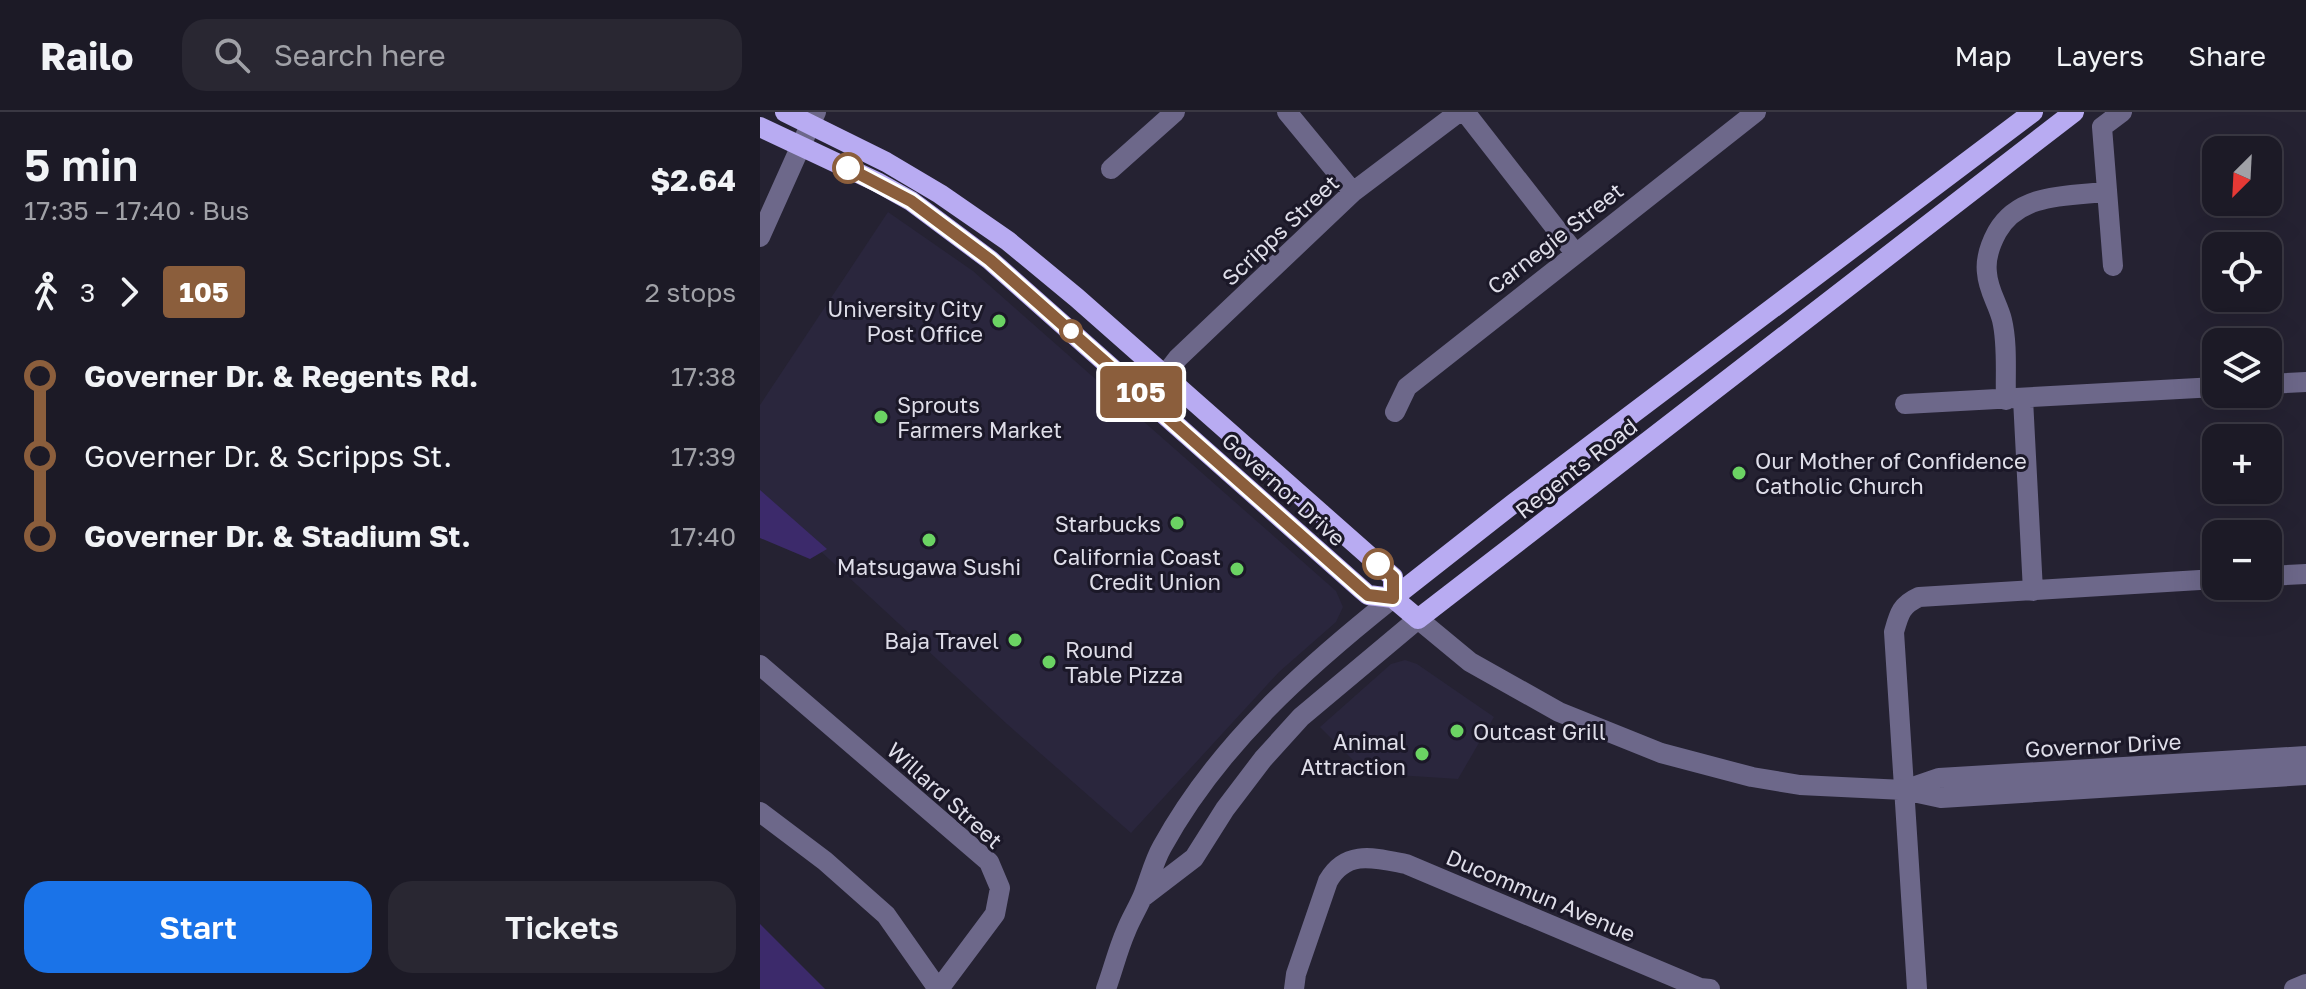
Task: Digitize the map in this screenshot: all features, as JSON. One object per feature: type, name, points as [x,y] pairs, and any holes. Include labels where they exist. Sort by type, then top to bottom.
[{"type":"main road","name":"Governor Drive","points":[[785,112],[813,118],[1008,241],[1077,298],[1393,577],[1393,598]]},
{"type":"main road","name":"Regents Road","points":[[1393,598],[1514,503],[2033,112]]},
{"type":"main road","name":"Regents Road","points":[[1418,619],[2074,112]]},
{"type":"main road","name":"Governor Drive","points":[[760,127],[877,182],[946,225],[990,260],[1368,595],[1393,598],[1418,619]]},
{"type":"street","points":[[1111,169],[1175,112]]},
{"type":"street","points":[[1287,112],[1353,192]]},
{"type":"street","points":[[1462,112],[1575,253]]},
{"type":"street","name":"Scripps Street","points":[[1147,398],[1178,358],[1353,192],[1462,112]]},
{"type":"street","name":"Carnegie Street","points":[[1395,412],[1407,387],[1756,112]]},
{"type":"street","points":[[2113,266],[2102,127],[2122,112]]},
{"type":"street","points":[[760,237],[813,118]]},
{"type":"street","points":[[2033,591],[2015,400],[2002,321],[1986,271],[1989,247],[2003,221],[2020,207],[2045,198],[2106,192]]},
{"type":"street","points":[[2282,383],[2306,382]]},
{"type":"street","points":[[1905,404],[2202,388]]},
{"type":"street","points":[[2282,575],[2306,574]]},
{"type":"street","points":[[1917,989],[1894,632],[1899,613],[1907,602],[1919,597],[2202,580]]},
{"type":"street","name":"Regents Road","points":[[1106,989],[1125,933],[1143,897],[1161,848],[1198,793],[1245,731],[1311,665],[1393,598]]},
{"type":"street","name":"Regents Road","points":[[1143,897],[1194,858],[1225,809],[1263,759],[1301,717],[1418,619]]},
{"type":"street","name":"Governor Drive","points":[[1418,619],[1470,662],[1559,712],[1661,753],[1752,777],[1788,783],[1904,790],[1941,798],[2306,775]]},
{"type":"street","name":"Willard Street","points":[[760,665],[989,862],[1000,888],[995,914],[939,989]]},
{"type":"street","name":"Governor Drive","points":[[1904,790],[1939,778],[2306,756]]},
{"type":"street","points":[[760,812],[825,861],[886,915],[939,989]]},
{"type":"street","name":"Ducommun Avenue","points":[[1294,989],[1328,881],[1335,868],[1350,860],[1374,858],[1406,864],[1700,988],[1710,989]]},
{"type":"street","points":[[2294,989],[2306,984]]},
{"type":"shaded area","points":[[888,212],[973,271],[1336,591],[1343,607],[1336,622],[1279,672],[1131,833],[1007,724],[760,495],[760,405]]},
{"type":"shaded area","points":[[760,490],[827,549],[810,559],[760,538]]},
{"type":"shaded area","points":[[1405,660],[1417,664],[1494,717],[1458,779],[1366,773],[1320,727],[1391,664]]},
{"type":"shaded area","points":[[760,924],[825,989],[760,989]]},
{"type":"bus line","name":"105","points":[[848,168],[911,201],[946,225],[990,260],[1368,595],[1393,598],[1393,577],[1378,564]]},
{"type":"place","name":"University City Post Office","points":[[999,321]]},
{"type":"place","name":"Sprouts Farmers Market","points":[[881,417]]},
{"type":"place","name":"Our Mother of Confidence Catholic Church","points":[[1739,473]]},
{"type":"place","name":"Starbucks","points":[[1177,523]]},
{"type":"place","name":"Matsugawa Sushi","points":[[929,540]]},
{"type":"place","name":"California Coast Credit Union","points":[[1237,569]]},
{"type":"place","name":"Baja Travel","points":[[1015,640]]},
{"type":"place","name":"Round Table Pizza","points":[[1049,662]]},
{"type":"place","name":"Outcast Grill","points":[[1457,731]]},
{"type":"place","name":"Animal Attraction","points":[[1422,754]]}]
